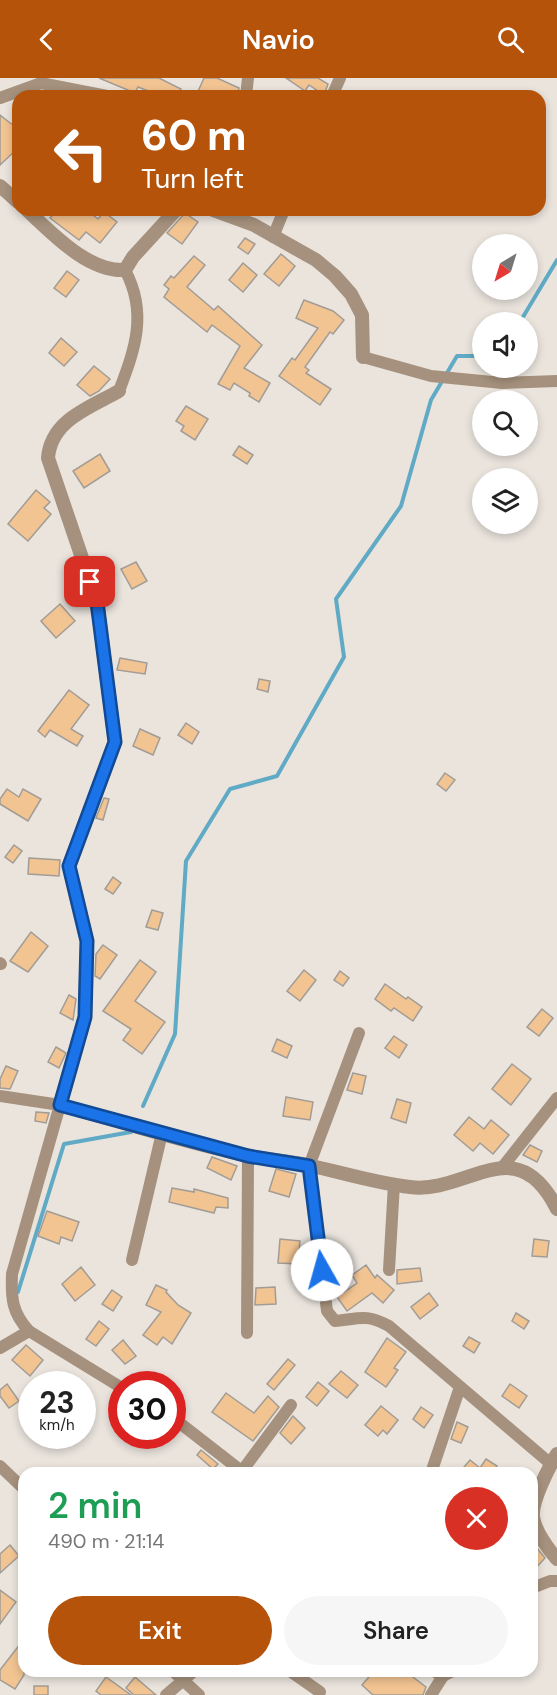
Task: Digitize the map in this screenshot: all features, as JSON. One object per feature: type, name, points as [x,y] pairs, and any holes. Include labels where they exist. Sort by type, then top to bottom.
[{"type":"street","points":[[22,90],[41,83],[77,90]]},
{"type":"street","points":[[0,186],[12,197]]},
{"type":"street","points":[[34,216],[84,257],[110,271],[125,270]]},
{"type":"street","points":[[125,270],[133,257],[171,216]]},
{"type":"street","points":[[229,216],[254,225],[316,260],[351,294],[362,315],[363,357],[435,377],[502,383],[557,381]]},
{"type":"street","points":[[273,237],[282,216]]},
{"type":"street","points":[[108,1379],[29,1331],[16,1318],[11,1299],[12,1274],[85,1017],[87,941],[69,866],[115,742],[97,602],[48,458],[49,443],[58,427],[119,392],[132,358],[137,332],[138,303],[135,288],[125,270]]},
{"type":"street","points":[[359,1033],[309,1166],[327,1311],[335,1321],[362,1316],[374,1318],[388,1326],[460,1387],[554,1459],[538,1495]]},
{"type":"street","points":[[0,1096],[60,1105],[248,1156],[309,1166],[412,1188],[501,1169],[519,1170],[545,1187],[557,1209]]},
{"type":"street","points":[[501,1169],[557,1098]]},
{"type":"street","points":[[132,1260],[162,1132]]},
{"type":"street","points":[[247,1333],[248,1156]]},
{"type":"street","points":[[389,1270],[394,1184]]},
{"type":"street","points":[[0,1348],[29,1331]]},
{"type":"street","points":[[433,1467],[460,1387]]},
{"type":"street","points":[[247,1467],[291,1405]]},
{"type":"street","points":[[186,1428],[237,1467]]},
{"type":"street","points":[[0,1466],[18,1483]]},
{"type":"street","points":[[538,1527],[551,1553],[557,1559]]},
{"type":"street","points":[[538,1586],[557,1581]]},
{"type":"street","points":[[179,1677],[199,1695]]},
{"type":"street","points":[[166,1695],[187,1677]]},
{"type":"street","points":[[299,1677],[320,1692]]},
{"type":"street","points":[[431,1695],[441,1677]]},
{"type":"building","points":[[99,78],[159,78],[181,89],[146,90],[138,87],[136,90],[128,90]]},
{"type":"building","points":[[204,78],[217,78],[239,88],[239,90],[199,90]]},
{"type":"building","points":[[286,78],[318,78],[328,84],[326,90],[316,90],[309,85],[304,90]]},
{"type":"building","points":[[0,115],[12,124],[12,154],[0,165]]},
{"type":"building","points":[[52,216],[94,216],[98,219],[101,216],[109,216],[117,222],[100,243],[86,232],[79,240],[50,218]]},
{"type":"building","points":[[182,216],[189,216],[198,222],[182,244],[167,233]]},
{"type":"building","points":[[245,238],[255,244],[248,254],[238,247]]},
{"type":"building","points":[[281,254],[295,266],[279,286],[264,274]]},
{"type":"building","points":[[194,256],[205,265],[187,287],[214,310],[218,306],[262,345],[244,368],[270,383],[259,402],[234,383],[230,390],[218,384],[240,346],[212,325],[207,332],[164,297],[169,289],[164,285],[171,276],[174,278]]},
{"type":"building","points":[[243,263],[257,275],[243,292],[229,280]]},
{"type":"building","points":[[67,271],[79,280],[66,297],[54,288]]},
{"type":"building","points":[[304,300],[333,311],[344,320],[333,334],[330,332],[305,367],[309,370],[306,373],[331,389],[320,405],[279,376],[292,358],[295,360],[318,328],[296,318]]},
{"type":"building","points":[[61,338],[77,352],[64,366],[49,353]]},
{"type":"building","points":[[94,366],[110,379],[99,391],[90,396],[77,385]]},
{"type":"building","points":[[186,406],[208,419],[195,440],[181,431],[184,426],[176,421]]},
{"type":"building","points":[[239,446],[253,455],[247,464],[233,455]]},
{"type":"building","points":[[100,454],[110,471],[84,488],[73,471]]},
{"type":"building","points":[[36,490],[50,502],[44,508],[51,514],[28,541],[8,524]]},
{"type":"building","points":[[136,562],[147,581],[132,589],[121,569]]},
{"type":"building","points":[[60,604],[75,621],[56,638],[41,621]]},
{"type":"building","points":[[120,658],[147,663],[145,674],[117,670]]},
{"type":"building","points":[[259,679],[270,681],[268,692],[257,689]]},
{"type":"building","points":[[69,690],[89,705],[71,729],[83,736],[77,746],[50,730],[45,737],[38,731]]},
{"type":"building","points":[[186,723],[199,732],[192,744],[178,735]]},
{"type":"building","points":[[140,729],[160,738],[153,755],[133,746]]},
{"type":"building","points":[[445,773],[455,780],[446,791],[437,784]]},
{"type":"building","points":[[7,789],[19,797],[23,789],[41,799],[28,821],[0,804],[0,799]]},
{"type":"building","points":[[104,798],[109,799],[103,820],[96,818]]},
{"type":"building","points":[[14,845],[22,851],[13,863],[5,857]]},
{"type":"building","points":[[29,858],[60,860],[59,876],[28,874]]},
{"type":"building","points":[[113,877],[121,883],[113,894],[105,889]]},
{"type":"building","points":[[152,910],[163,913],[158,930],[146,927]]},
{"type":"building","points":[[31,932],[48,946],[28,972],[10,961]]},
{"type":"building","points":[[103,945],[117,955],[100,979],[95,976],[96,954]]},
{"type":"building","points":[[140,960],[156,972],[135,1001],[165,1022],[142,1054],[123,1040],[131,1029],[103,1011]]},
{"type":"building","points":[[304,970],[316,980],[300,1001],[287,991]]},
{"type":"building","points":[[340,971],[349,978],[343,986],[334,980]]},
{"type":"building","points":[[385,984],[422,1007],[413,1021],[394,1008],[391,1011],[375,999]]},
{"type":"building","points":[[69,995],[76,999],[73,1020],[60,1013]]},
{"type":"building","points":[[542,1009],[553,1018],[539,1036],[527,1027]]},
{"type":"building","points":[[394,1036],[407,1045],[399,1058],[385,1048]]},
{"type":"building","points":[[277,1039],[292,1046],[287,1058],[272,1051]]},
{"type":"building","points":[[56,1047],[66,1053],[59,1068],[48,1062]]},
{"type":"building","points":[[512,1064],[531,1079],[511,1105],[492,1089]]},
{"type":"building","points":[[6,1066],[18,1071],[10,1089],[0,1088],[0,1079]]},
{"type":"building","points":[[353,1073],[366,1076],[362,1094],[347,1090]]},
{"type":"building","points":[[286,1097],[313,1102],[310,1120],[283,1116]]},
{"type":"building","points":[[397,1099],[411,1103],[406,1123],[391,1118]]},
{"type":"building","points":[[36,1112],[49,1113],[46,1123],[35,1121]]},
{"type":"building","points":[[469,1117],[484,1129],[491,1120],[509,1135],[493,1154],[480,1143],[473,1151],[454,1135]]},
{"type":"building","points":[[530,1145],[542,1151],[537,1162],[523,1155]]},
{"type":"building","points":[[212,1157],[237,1166],[231,1180],[207,1168]]},
{"type":"building","points":[[276,1169],[296,1174],[289,1197],[269,1191]]},
{"type":"building","points":[[172,1188],[194,1192],[194,1189],[228,1198],[228,1208],[216,1207],[214,1213],[169,1202]]},
{"type":"building","points":[[47,1211],[79,1222],[72,1241],[61,1237],[59,1244],[38,1236]]},
{"type":"building","points":[[280,1239],[300,1241],[298,1264],[278,1263]]},
{"type":"building","points":[[534,1239],[549,1241],[547,1257],[532,1256]]},
{"type":"building","points":[[366,1265],[375,1278],[377,1275],[394,1290],[383,1303],[372,1293],[347,1311],[337,1297],[357,1283],[352,1275]]},
{"type":"building","points":[[81,1267],[95,1285],[75,1301],[62,1284]]},
{"type":"building","points":[[420,1268],[422,1281],[397,1284],[397,1270]]},
{"type":"building","points":[[156,1285],[167,1290],[166,1292],[178,1305],[191,1313],[172,1344],[163,1337],[157,1345],[143,1335],[161,1312],[146,1305]]},
{"type":"building","points":[[275,1287],[276,1304],[255,1305],[256,1288]]},
{"type":"building","points":[[112,1290],[122,1297],[113,1311],[102,1304]]},
{"type":"building","points":[[429,1293],[438,1305],[420,1319],[411,1307]]},
{"type":"building","points":[[516,1313],[529,1321],[524,1329],[512,1321]]},
{"type":"building","points":[[99,1321],[109,1329],[96,1346],[86,1339]]},
{"type":"building","points":[[469,1337],[480,1343],[474,1353],[463,1346]]},
{"type":"building","points":[[387,1338],[406,1352],[394,1368],[398,1370],[386,1387],[365,1372]]},
{"type":"building","points":[[123,1340],[136,1356],[125,1364],[112,1350]]},
{"type":"building","points":[[26,1345],[43,1360],[34,1371],[24,1371],[12,1360]]},
{"type":"building","points":[[288,1359],[295,1365],[274,1390],[267,1384]]},
{"type":"building","points":[[341,1371],[358,1385],[347,1398],[329,1384]]},
{"type":"building","points":[[318,1382],[329,1391],[317,1406],[306,1397]]},
{"type":"building","points":[[7,1384],[18,1402],[9,1408],[0,1396],[0,1390]]},
{"type":"building","points":[[510,1384],[527,1396],[519,1408],[502,1396]]},
{"type":"building","points":[[226,1393],[254,1413],[268,1396],[279,1407],[253,1441],[212,1412]]},
{"type":"building","points":[[381,1406],[398,1420],[387,1434],[383,1430],[378,1436],[365,1425]]},
{"type":"building","points":[[421,1407],[433,1415],[424,1428],[413,1419]]},
{"type":"building","points":[[293,1416],[305,1428],[291,1444],[280,1433]]},
{"type":"building","points":[[457,1422],[468,1427],[461,1443],[451,1439]]},
{"type":"building","points":[[201,1450],[218,1464],[211,1467],[197,1455]]},
{"type":"building","points":[[486,1459],[497,1466],[496,1467],[481,1467]]},
{"type":"building","points":[[470,1460],[479,1467],[464,1467]]},
{"type":"building","points":[[10,1545],[18,1557],[0,1573],[0,1554]]},
{"type":"building","points":[[538,1549],[545,1558],[538,1566]]},
{"type":"building","points":[[0,1590],[16,1602],[0,1624]]},
{"type":"building","points":[[18,1647],[18,1677],[23,1677],[15,1689],[0,1680],[0,1670]]},
{"type":"building","points":[[106,1677],[131,1695],[101,1695],[96,1691]]},
{"type":"building","points":[[135,1677],[156,1695],[134,1695],[126,1688]]},
{"type":"building","points":[[369,1677],[413,1677],[426,1687],[423,1695],[373,1695],[362,1685]]},
{"type":"building","points":[[34,1686],[48,1686],[48,1695],[34,1695]]},
{"type":"waterway","points":[[526,312],[557,260]]},
{"type":"waterway","points":[[143,1106],[175,1034],[186,861],[230,789],[277,776],[344,657],[336,599],[401,506],[431,400],[457,356],[472,356]]},
{"type":"waterway","points":[[18,1292],[64,1144],[131,1132]]},
{"type":"route","points":[[90,582],[97,602],[115,742],[69,866],[87,941],[85,1017],[60,1105],[248,1156],[309,1166],[322,1270]]}]
